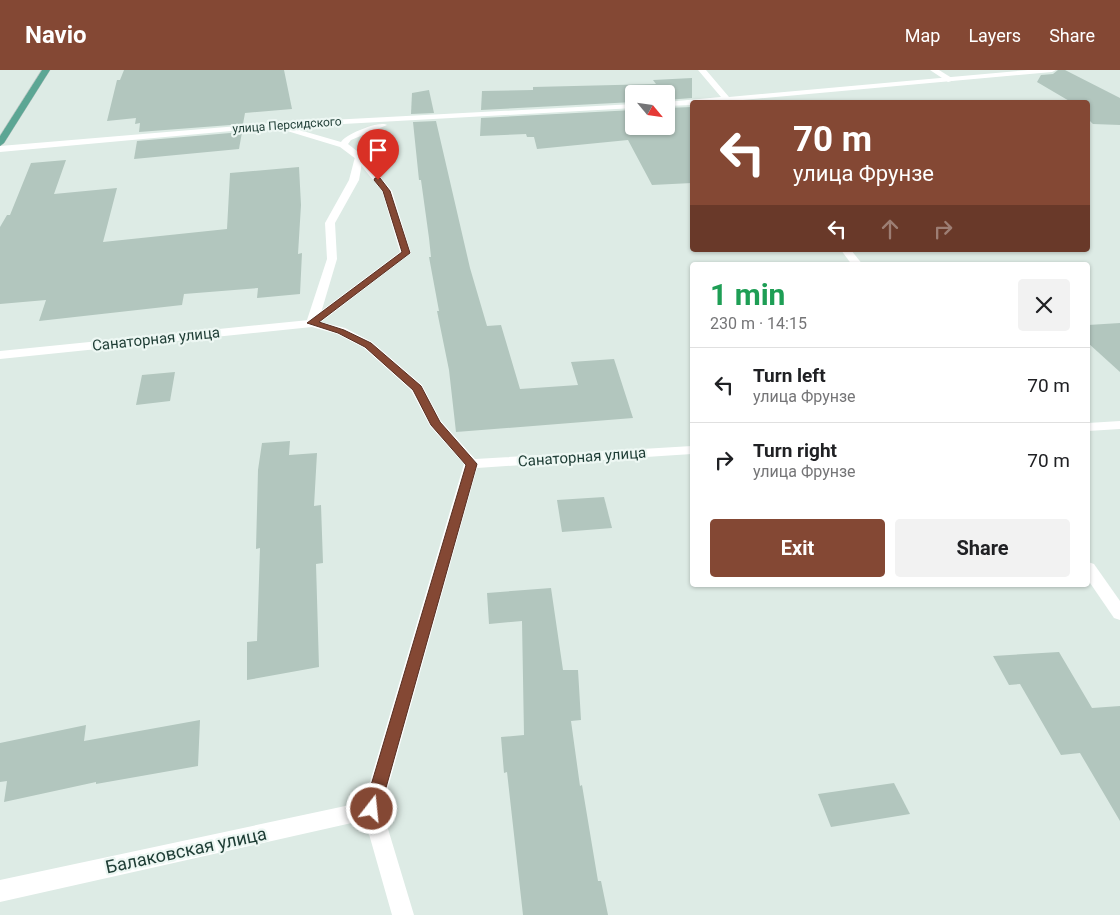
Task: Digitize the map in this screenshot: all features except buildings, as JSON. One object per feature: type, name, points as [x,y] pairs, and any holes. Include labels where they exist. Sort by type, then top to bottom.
[{"type":"main road","points":[[0,142],[46,70]]},
{"type":"street","points":[[702,70],[726,100]]},
{"type":"street","points":[[934,70],[951,80]]},
{"type":"street","points":[[748,100],[1052,70]]},
{"type":"street","points":[[675,104],[690,103]]},
{"type":"street","name":"улица Персидского","points":[[0,148],[274,125],[625,106]]},
{"type":"street","points":[[343,145],[348,138],[370,128],[412,118]]},
{"type":"street","points":[[274,125],[343,145],[359,158],[387,191],[406,253],[312,323]]},
{"type":"street","points":[[312,323],[332,259],[330,223],[354,180],[359,158]]},
{"type":"street","points":[[848,252],[856,262]]},
{"type":"street","points":[[312,323],[341,332],[368,345],[417,388],[435,423],[471,464],[372,809],[403,915]]},
{"type":"street","name":"Санаторная улица","points":[[0,355],[312,323]]},
{"type":"street","points":[[1090,427],[1120,425]]},
{"type":"street","name":"Санаторная улица","points":[[471,464],[690,450]]},
{"type":"street","points":[[1090,571],[1120,614]]},
{"type":"street","name":"Балаковская улица","points":[[0,890],[372,809]]},
{"type":"route","points":[[372,809],[471,464],[435,423],[417,388],[368,345],[341,332],[312,323],[406,253],[387,191],[378,180]]}]
